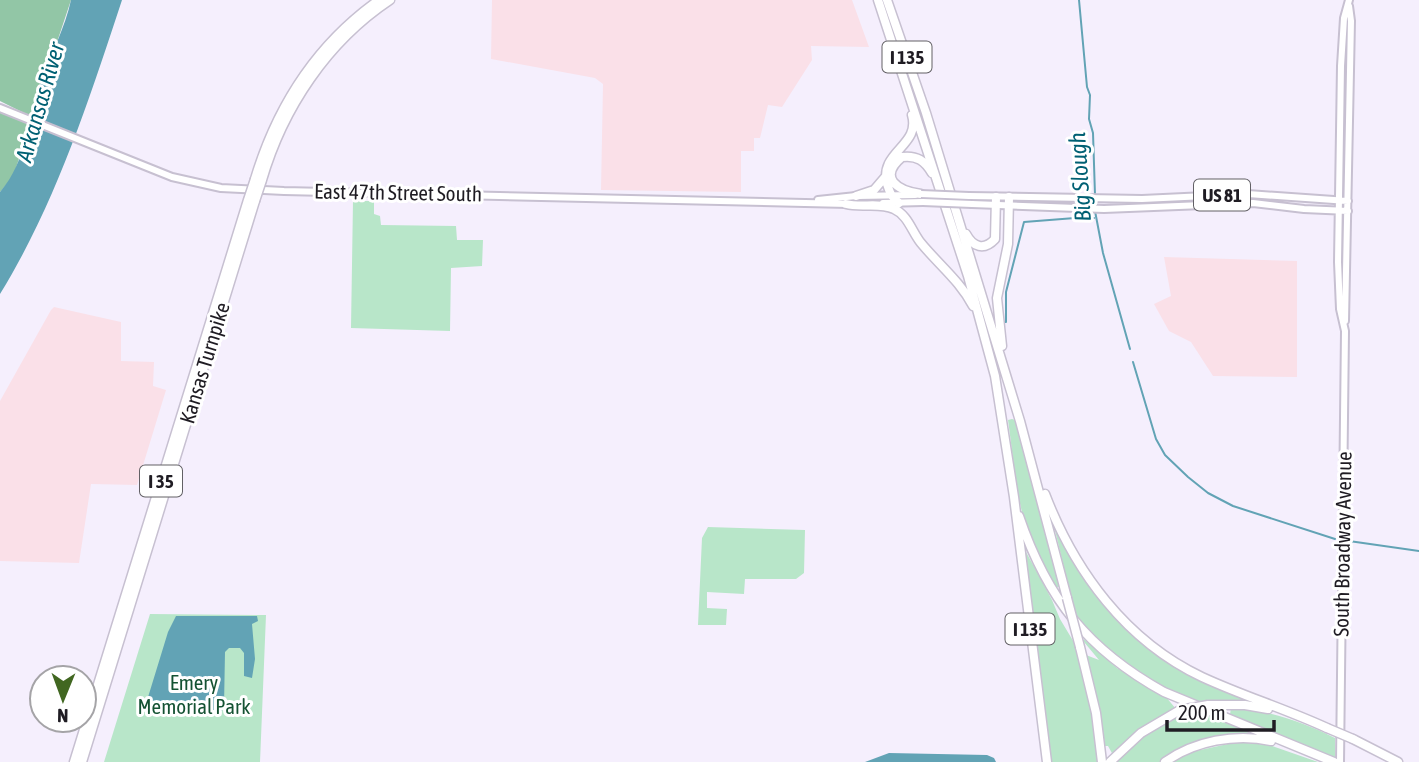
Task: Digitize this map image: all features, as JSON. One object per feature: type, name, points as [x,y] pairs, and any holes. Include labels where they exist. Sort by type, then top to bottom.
[{"type":"highway","name":"Kansas Turnpike","points":[[82,762],[275,124],[300,81],[335,38],[379,0]]},
{"type":"highway","name":"Kansas Turnpike","points":[[258,179],[287,117],[312,76],[354,29],[390,0]]},
{"type":"highway","name":"I 135","points":[[878,0],[940,187],[985,334],[995,376],[1014,497],[1047,762]]},
{"type":"highway","name":"I 135","points":[[887,0],[926,113],[1030,453],[1096,712],[1102,762]]},
{"type":"highway","points":[[899,203],[891,195],[886,169],[913,129],[914,121],[902,71]]},
{"type":"highway","points":[[922,198],[903,191],[892,181],[894,164],[902,157],[914,156],[921,159],[940,187]]},
{"type":"highway","points":[[856,196],[875,190],[886,176]]},
{"type":"highway","name":"Kansas Turnpike","points":[[74,762],[252,201]]},
{"type":"highway","points":[[959,223],[970,241],[981,247],[987,246],[995,239],[996,201]]},
{"type":"highway","points":[[1009,202],[1008,244],[999,280],[997,315],[1020,421]]},
{"type":"highway","points":[[846,204],[888,206],[900,212],[919,240],[957,281],[972,304],[985,334]]},
{"type":"highway","points":[[1030,453],[1070,550],[1093,586],[1119,617],[1159,651],[1193,672],[1247,697],[1312,721],[1398,762]]},
{"type":"highway","points":[[1014,497],[1032,554],[1056,599],[1084,634],[1108,655],[1142,680],[1164,692],[1331,761]]},
{"type":"highway","points":[[1111,761],[1128,743],[1154,723],[1181,710],[1208,705],[1245,705],[1312,721]]},
{"type":"highway","points":[[1165,762],[1199,745],[1249,738],[1276,742],[1331,761]]},
{"type":"main road","name":"South Broadway Avenue","points":[[1345,326],[1339,292],[1339,200],[1341,66],[1344,18],[1348,2]]},
{"type":"main road","name":"South Broadway Avenue","points":[[1340,762],[1351,20],[1348,2]]},
{"type":"main road","name":"East 47th Street South","points":[[0,108],[173,177],[221,188],[247,190],[810,201],[846,204],[899,203],[922,198],[969,196],[1084,209],[1145,209],[1212,203],[1253,203],[1348,211]]},
{"type":"main road","name":"East 47th Street South","points":[[1009,202],[1248,194],[1348,201]]},
{"type":"main road","points":[[1212,203],[1219,199],[1244,199],[1248,194]]},
{"type":"main road","name":"East 47th Street South","points":[[810,201],[891,195],[972,204],[996,201]]},
{"type":"main road","points":[[1253,203],[1256,198],[1290,197]]},
{"type":"shaded area","points":[[492,0],[852,0],[869,47],[811,46],[812,60],[782,107],[768,105],[760,138],[754,138],[754,151],[741,151],[741,192],[601,190],[603,84],[595,78],[491,59]]},
{"type":"shaded area","points":[[1164,257],[1297,261],[1297,377],[1213,376],[1191,342],[1169,331],[1154,304],[1171,296]]},
{"type":"shaded area","points":[[54,307],[121,322],[121,361],[154,362],[153,386],[166,390],[137,485],[91,484],[79,563],[0,561],[0,401]]},
{"type":"green space","points":[[0,0],[71,0],[32,117],[0,101]]},
{"type":"green space","points":[[0,108],[30,125],[13,177],[0,192]]},
{"type":"green space","points":[[353,201],[374,201],[374,214],[380,216],[381,225],[456,226],[457,240],[483,240],[482,266],[451,268],[450,331],[351,328]]},
{"type":"green space","points":[[1008,420],[1015,420],[1020,434],[1061,586],[1054,588],[1034,548],[1022,510]]},
{"type":"green space","points":[[1053,522],[1076,566],[1090,586],[1139,640],[1179,669],[1246,702],[1197,703],[1149,680],[1124,664],[1077,622]]},
{"type":"green space","points":[[708,527],[805,530],[804,573],[796,579],[745,579],[744,594],[707,592],[707,608],[727,609],[726,625],[698,625],[702,538]]},
{"type":"green space","points":[[1025,550],[1075,644],[1092,706],[1100,762],[1051,762]]},
{"type":"green space","name":"Emery Memorial Park","points":[[150,614],[266,615],[260,762],[104,762]]},
{"type":"green space","points":[[1084,639],[1117,668],[1166,697],[1176,709],[1142,729],[1113,755],[1108,746],[1105,746],[1100,710],[1086,655],[1099,660]]},
{"type":"green space","points":[[1231,707],[1284,718],[1335,738],[1335,759],[1230,715]]},
{"type":"green space","points":[[1183,713],[1210,716],[1260,737],[1216,738],[1163,762],[1115,762],[1146,734]]},
{"type":"green space","points":[[1237,742],[1269,745],[1318,762],[1173,762],[1191,752]]},
{"type":"water","name":"Arkansas River","points":[[71,0],[122,0],[84,113],[55,187],[0,294],[0,192],[16,167],[41,81],[62,31]]},
{"type":"water","points":[[176,616],[257,616],[258,621],[252,624],[255,659],[252,678],[244,676],[244,653],[240,648],[229,648],[225,652],[222,711],[145,713],[168,632]]},
{"type":"water","points":[[889,753],[987,755],[996,762],[865,762]]},
{"type":"waterway","name":"Big Slough","points":[[1079,0],[1090,95],[1089,119],[1093,133],[1095,195]]},
{"type":"waterway","name":"Big Slough","points":[[1095,211],[1103,253],[1130,349]]},
{"type":"waterway","points":[[1004,322],[1006,292],[1024,222],[1075,218]]},
{"type":"waterway","points":[[1081,218],[1094,218]]},
{"type":"waterway","name":"Big Slough","points":[[1133,362],[1156,439],[1165,455],[1188,477],[1208,493],[1233,506],[1335,539]]},
{"type":"waterway","name":"Big Slough","points":[[1349,541],[1419,551]]}]
